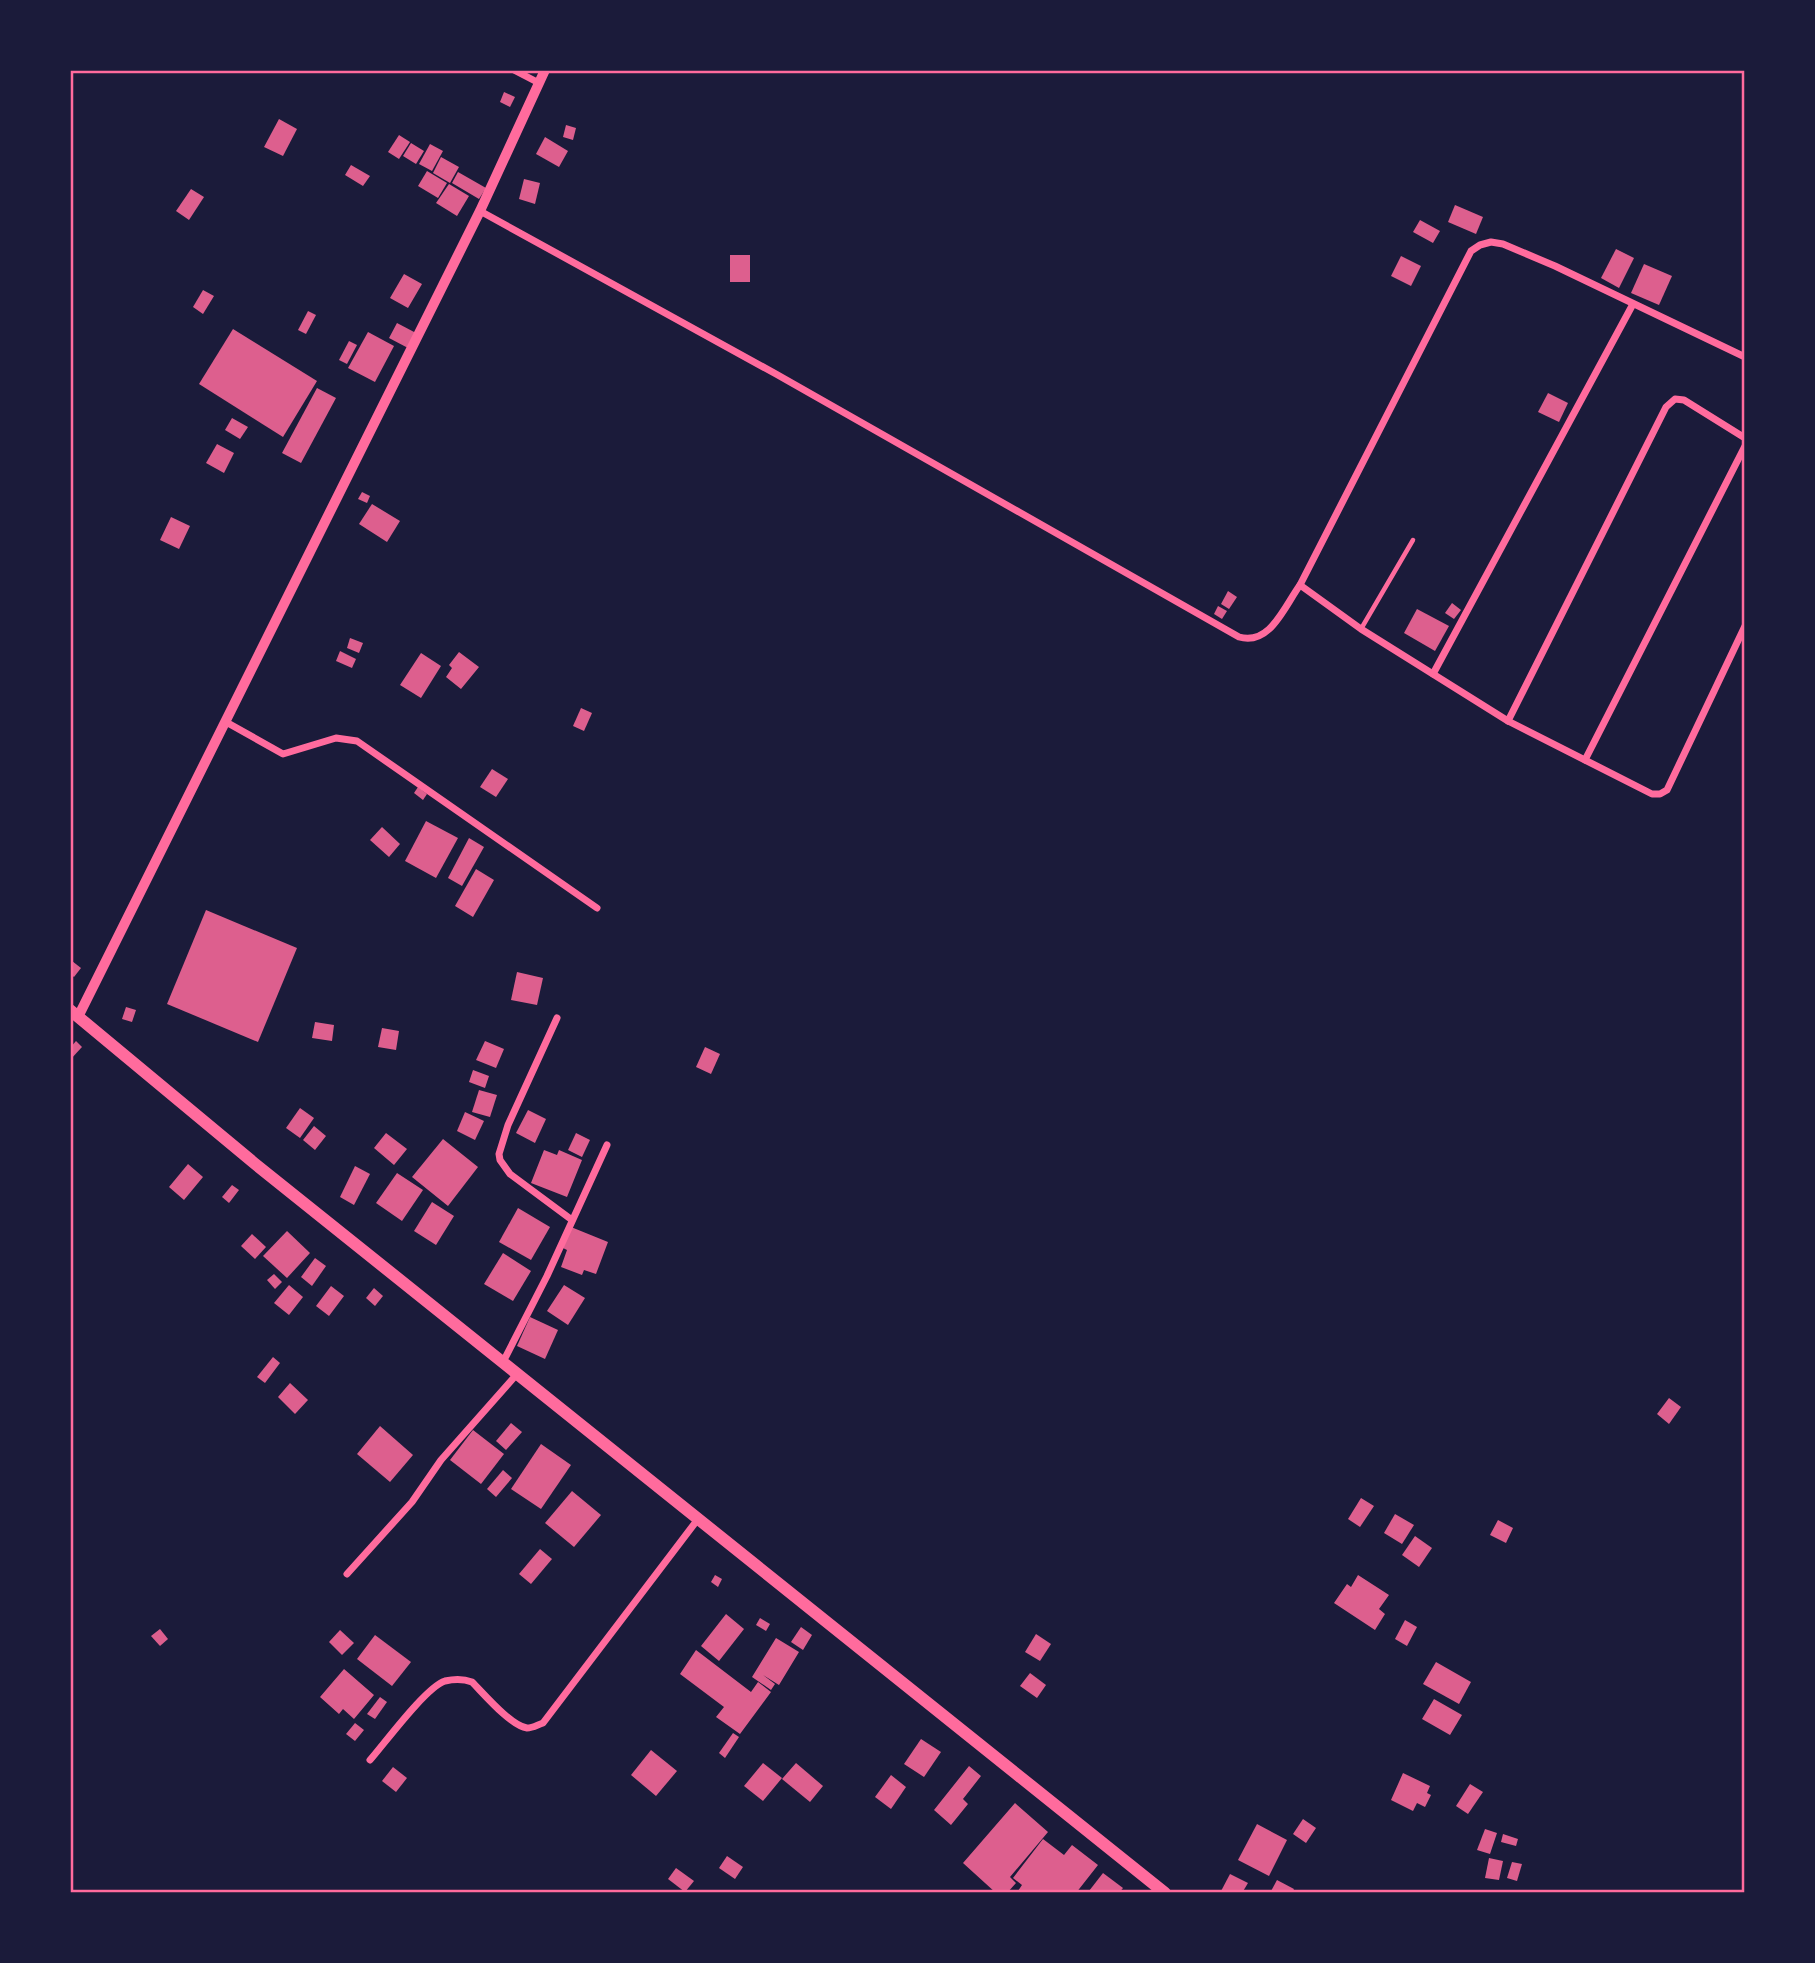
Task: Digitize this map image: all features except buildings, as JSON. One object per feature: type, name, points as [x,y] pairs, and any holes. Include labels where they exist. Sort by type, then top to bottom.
[{"type":"main road","points":[[74,1013],[254,1163],[1165,1893]]},
{"type":"street","points":[[514,70],[539,83]]},
{"type":"street","points":[[74,1013],[226,722],[480,211],[545,70]]},
{"type":"street","points":[[480,211],[776,374],[1239,637],[1255,639],[1269,631],[1300,585],[1471,251],[1480,245],[1503,244],[1745,357]]},
{"type":"street","points":[[1433,674],[1633,304]]},
{"type":"street","points":[[1508,721],[1666,407],[1675,399],[1684,400],[1745,438]]},
{"type":"street","points":[[1585,760],[1745,446]]},
{"type":"street","points":[[1300,585],[1361,629],[1508,721],[1652,794],[1667,790],[1745,626]]},
{"type":"street","points":[[226,722],[283,754],[336,738],[357,741],[597,908]]},
{"type":"street","points":[[556,1018],[508,1125],[499,1154],[510,1174],[572,1220]]},
{"type":"street","points":[[503,1362],[547,1276],[607,1145]]},
{"type":"street","points":[[347,1574],[412,1502],[441,1460],[517,1374]]},
{"type":"street","points":[[370,1760],[426,1696],[446,1681],[472,1682],[514,1723],[524,1728],[533,1728],[542,1723],[698,1519]]},
{"type":"lane","points":[[1361,629],[1413,540]]}]
